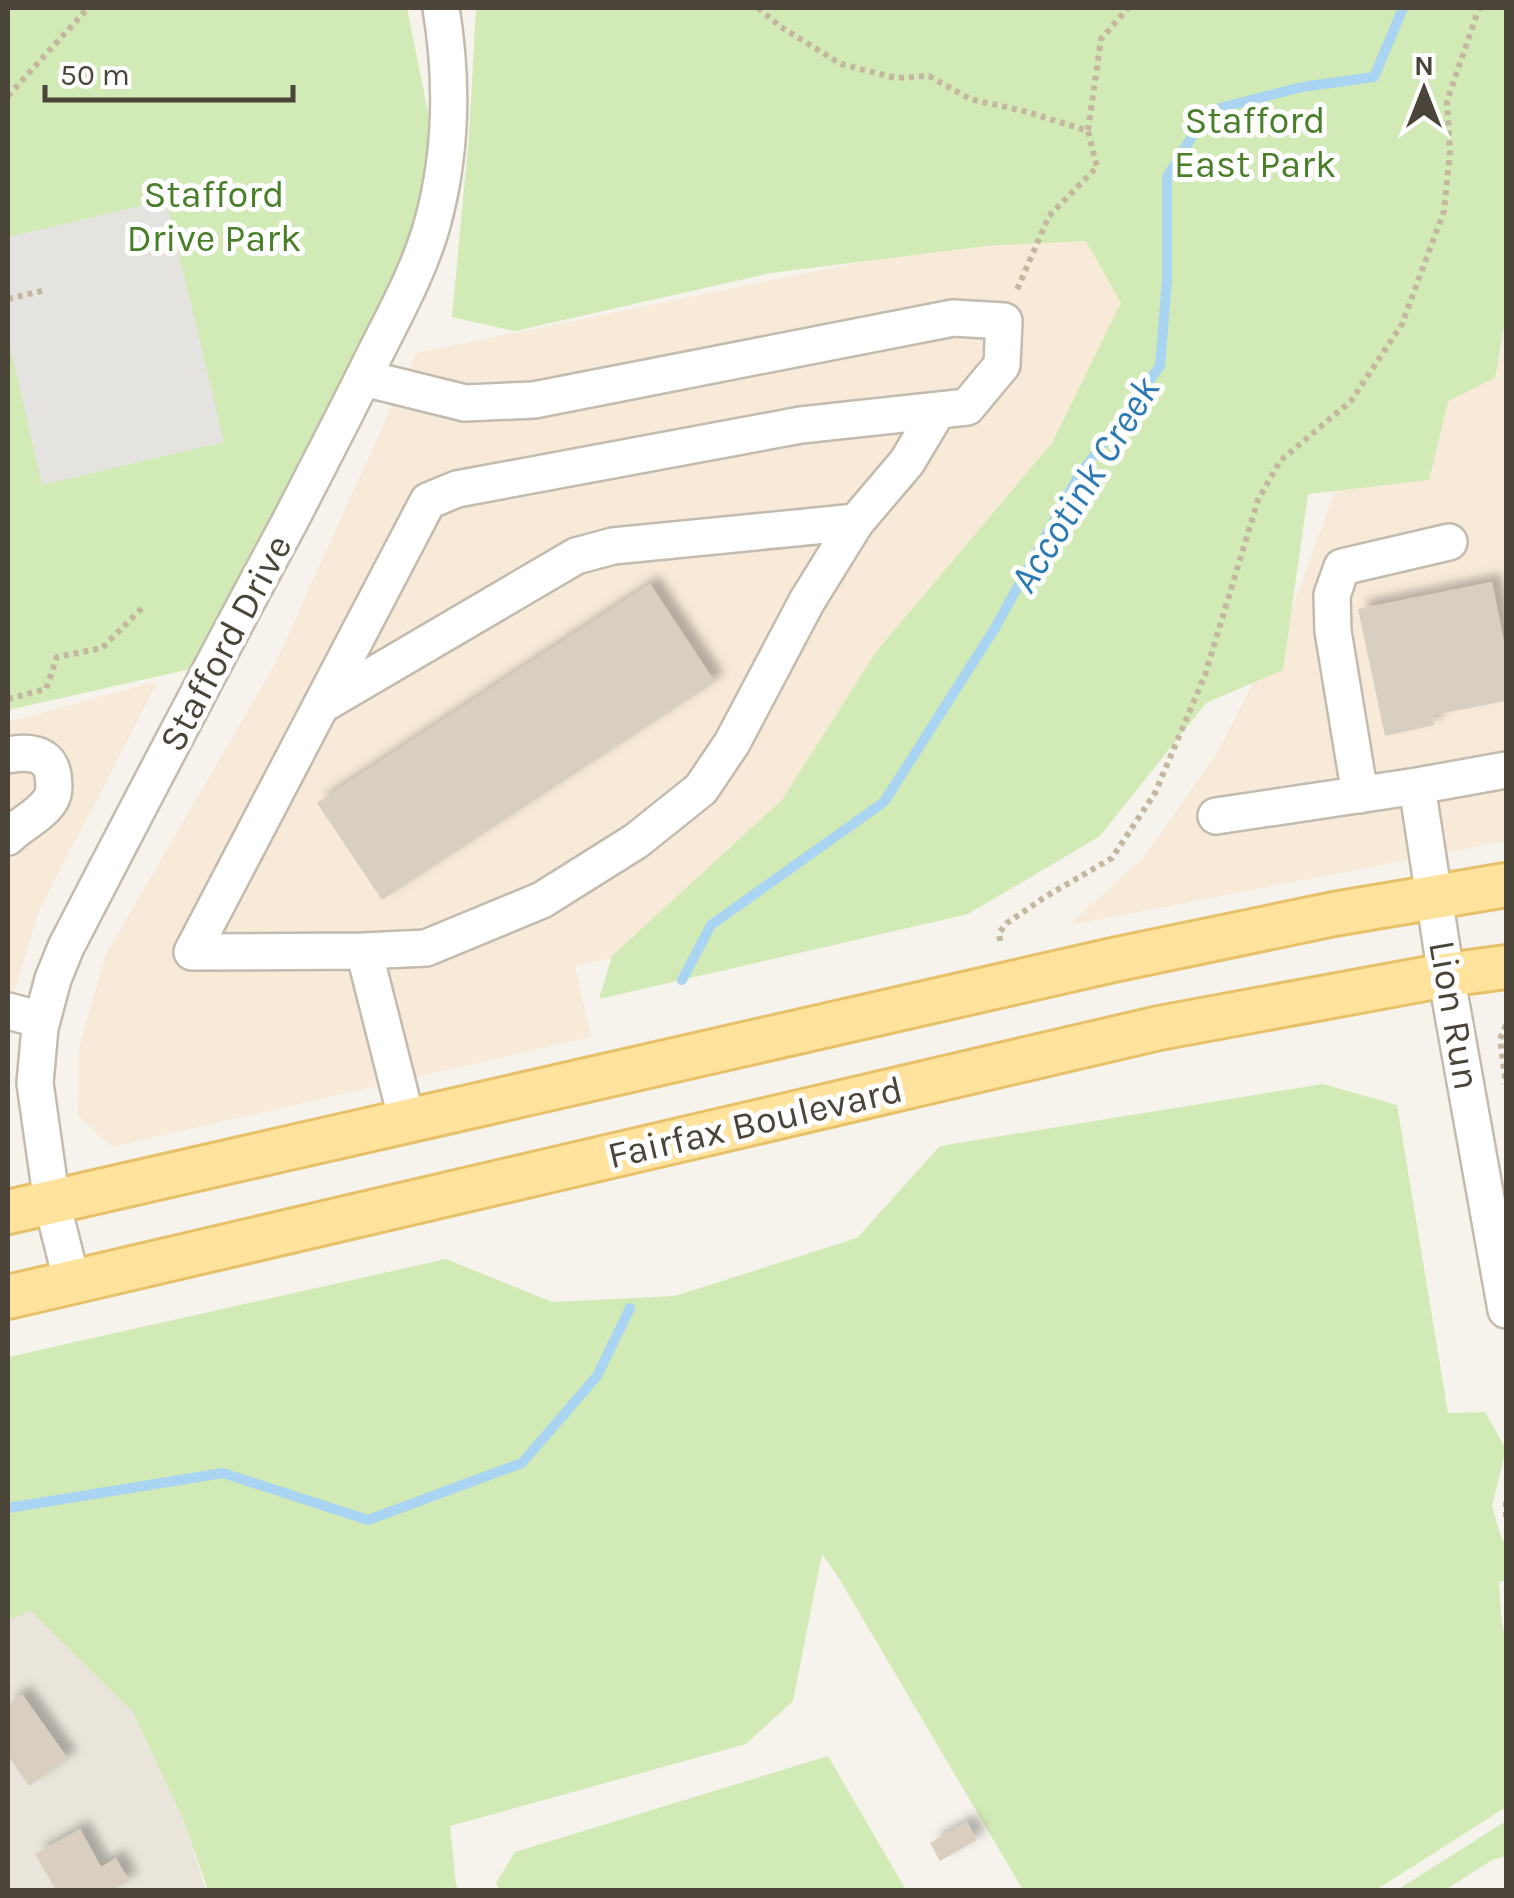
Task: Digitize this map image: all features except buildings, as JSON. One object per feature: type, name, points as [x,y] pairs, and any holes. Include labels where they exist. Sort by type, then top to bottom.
[{"type":"main road","points":[[8,1212],[1113,960],[1506,885]]},
{"type":"main road","name":"Fairfax Boulevard","points":[[8,1296],[1159,1028],[1506,967]]},
{"type":"street","name":"Stafford Drive","points":[[72,1282],[52,1203],[36,1083],[42,1020],[53,979],[66,947],[406,292],[431,228],[449,135],[448,47],[442,8]]},
{"type":"street","points":[[364,378],[465,403],[534,400],[953,318],[1004,321],[1002,365],[968,407],[938,410],[801,426],[457,489],[428,501],[192,952],[426,948],[542,900],[636,841],[701,789],[732,743],[807,602],[856,522],[907,462],[938,410]]},
{"type":"street","points":[[321,706],[576,556],[612,546],[856,522]]},
{"type":"street","points":[[1360,794],[1333,631],[1332,595],[1342,568],[1449,542]]},
{"type":"street","points":[[8,755],[22,752],[42,756],[52,767],[54,783],[52,798],[8,837]]},
{"type":"street","points":[[1216,816],[1506,770]]},
{"type":"street","name":"Lion Run","points":[[1417,786],[1446,975],[1506,1310]]},
{"type":"street","points":[[364,951],[407,1121]]},
{"type":"street","points":[[8,1011],[42,1020]]},
{"type":"path","points":[[8,96],[88,8]]},
{"type":"path","points":[[758,8],[841,64],[896,78],[929,76],[970,99],[1088,131]]},
{"type":"path","points":[[1004,321],[1049,216],[1097,168],[1088,131],[1101,39],[1128,8]]},
{"type":"path","points":[[1000,941],[999,932],[1006,923],[1112,858],[1155,793],[1205,675],[1258,500],[1280,461],[1350,401],[1402,324],[1444,212],[1450,151],[1447,102],[1479,8]]},
{"type":"path","points":[[8,299],[46,290]]},
{"type":"path","points":[[8,699],[46,690],[58,657],[102,648],[142,608]]},
{"type":"path","points":[[1506,1025],[1500,1039],[1506,1084]]},
{"type":"path","points":[[1506,1502],[1506,1520]]},
{"type":"shaded area","points":[[1506,8],[1506,841],[1071,925],[1143,858],[1217,753],[1293,606],[1336,488],[1168,520],[770,921],[575,966],[591,1037],[112,1147],[78,1116],[79,1048],[106,954],[275,664],[416,353],[1175,198]]},
{"type":"shaded area","points":[[166,200],[224,442],[42,485],[8,338],[8,237]]},
{"type":"shaded area","points":[[158,681],[39,911],[8,1012],[8,722]]},
{"type":"shaded area","points":[[31,1610],[133,1711],[183,1819],[206,1890],[8,1890],[8,1620]]},
{"type":"green space","name":"Stafford Drive Park","points":[[8,8],[407,8],[442,182],[213,664],[8,710]]},
{"type":"green space","name":"Stafford East Park","points":[[476,8],[1506,8],[1506,315],[1495,378],[1448,401],[1429,480],[1308,494],[1283,670],[1206,703],[1100,836],[968,914],[599,999],[612,956],[782,800],[876,652],[1052,443],[1121,303],[1086,241],[985,246],[771,273],[515,331],[452,317]]},
{"type":"green space","points":[[1323,1084],[1397,1105],[1448,1413],[1485,1412],[1506,1449],[1492,1506],[1506,1547],[1506,1581],[1499,1582],[1506,1645],[1506,1807],[1376,1890],[1023,1890],[822,1554],[793,1701],[746,1744],[450,1826],[459,1890],[208,1890],[183,1819],[133,1712],[31,1611],[8,1620],[8,1357],[446,1259],[552,1302],[675,1296],[857,1238],[940,1146]]},
{"type":"green space","points":[[828,1756],[906,1890],[499,1890],[496,1883],[515,1852]]},
{"type":"green space","points":[[1506,1821],[1506,1856],[1492,1860],[1445,1890],[1397,1890]]},
{"type":"waterway","name":"Accotink Creek","points":[[682,980],[711,925],[884,802],[995,628],[1077,479],[1160,366],[1167,280],[1167,177],[1208,111],[1302,87],[1374,77],[1403,8]]},
{"type":"waterway","name":"Accotink Creek","points":[[8,1508],[223,1473],[368,1520],[522,1463],[597,1376],[630,1308]]}]
